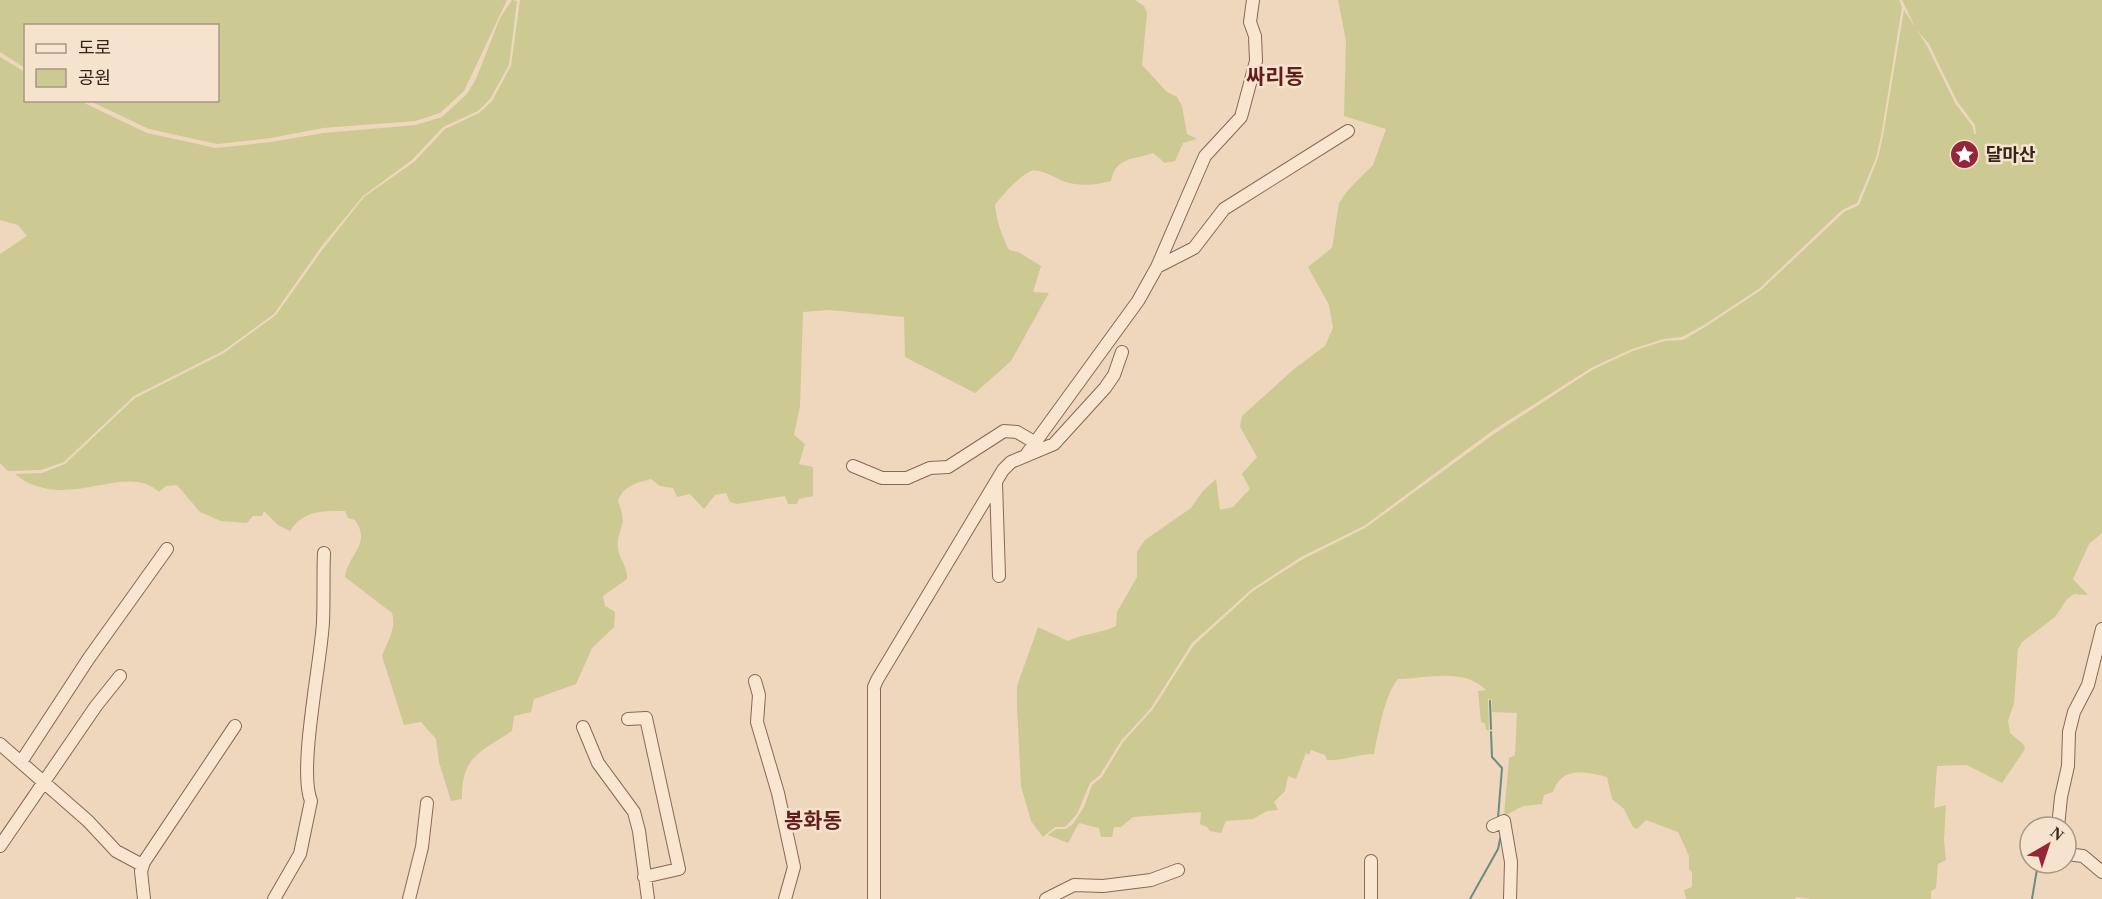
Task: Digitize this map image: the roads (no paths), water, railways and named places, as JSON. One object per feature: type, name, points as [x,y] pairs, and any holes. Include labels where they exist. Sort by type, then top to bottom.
[{"type":"street","points":[[1026,455],[1107,347],[1157,267],[1205,156],[1241,117],[1256,61],[1255,36],[1250,22],[1253,0]]},
{"type":"street","points":[[1157,267],[1194,248],[1224,209],[1348,131]]},
{"type":"street","points":[[874,899],[874,687],[996,482],[1011,462],[1054,444],[1114,375],[1122,352]]},
{"type":"street","points":[[854,466],[882,478],[907,478],[930,468],[948,467],[1004,431],[1017,432],[1034,442]]},
{"type":"street","points":[[996,482],[999,576]]},
{"type":"street","points":[[21,762],[89,658],[167,549]]},
{"type":"street","points":[[274,899],[300,854],[311,801],[308,794],[308,757],[323,622],[324,553]]},
{"type":"street","points":[[2059,815],[2068,766],[2069,732],[2074,712],[2088,685],[2102,629]]},
{"type":"street","points":[[0,846],[120,676]]},
{"type":"street","points":[[755,681],[759,695],[759,728],[778,793],[794,867],[785,899]]},
{"type":"street","points":[[628,719],[646,718],[679,869],[644,877]]},
{"type":"street","points":[[144,899],[142,865],[235,726]]},
{"type":"street","points":[[583,727],[598,763],[634,812],[639,831],[648,899]]},
{"type":"street","points":[[0,744],[88,821],[116,851],[142,865]]},
{"type":"street","points":[[409,899],[422,847],[428,803]]},
{"type":"street","points":[[1492,826],[1504,821],[1511,862],[1510,899]]},
{"type":"street","points":[[2078,855],[2083,856],[2102,872]]},
{"type":"street","points":[[1371,861],[1371,899]]},
{"type":"street","points":[[1046,899],[1074,885],[1103,885],[1151,880],[1178,870]]},
{"type":"waterway","points":[[1490,701],[1491,729]]},
{"type":"waterway","points":[[1491,732],[1492,757],[1502,768],[1498,818]]},
{"type":"waterway","points":[[1470,899],[1498,849],[1501,835]]},
{"type":"waterway","points":[[2032,899],[2036,875]]},
{"type":"place","name":"달마산","points":[[1965,155]]},
{"type":"district","name":"싸리동","points":[[1275,77]]},
{"type":"district","name":"봉화동","points":[[813,821]]}]
